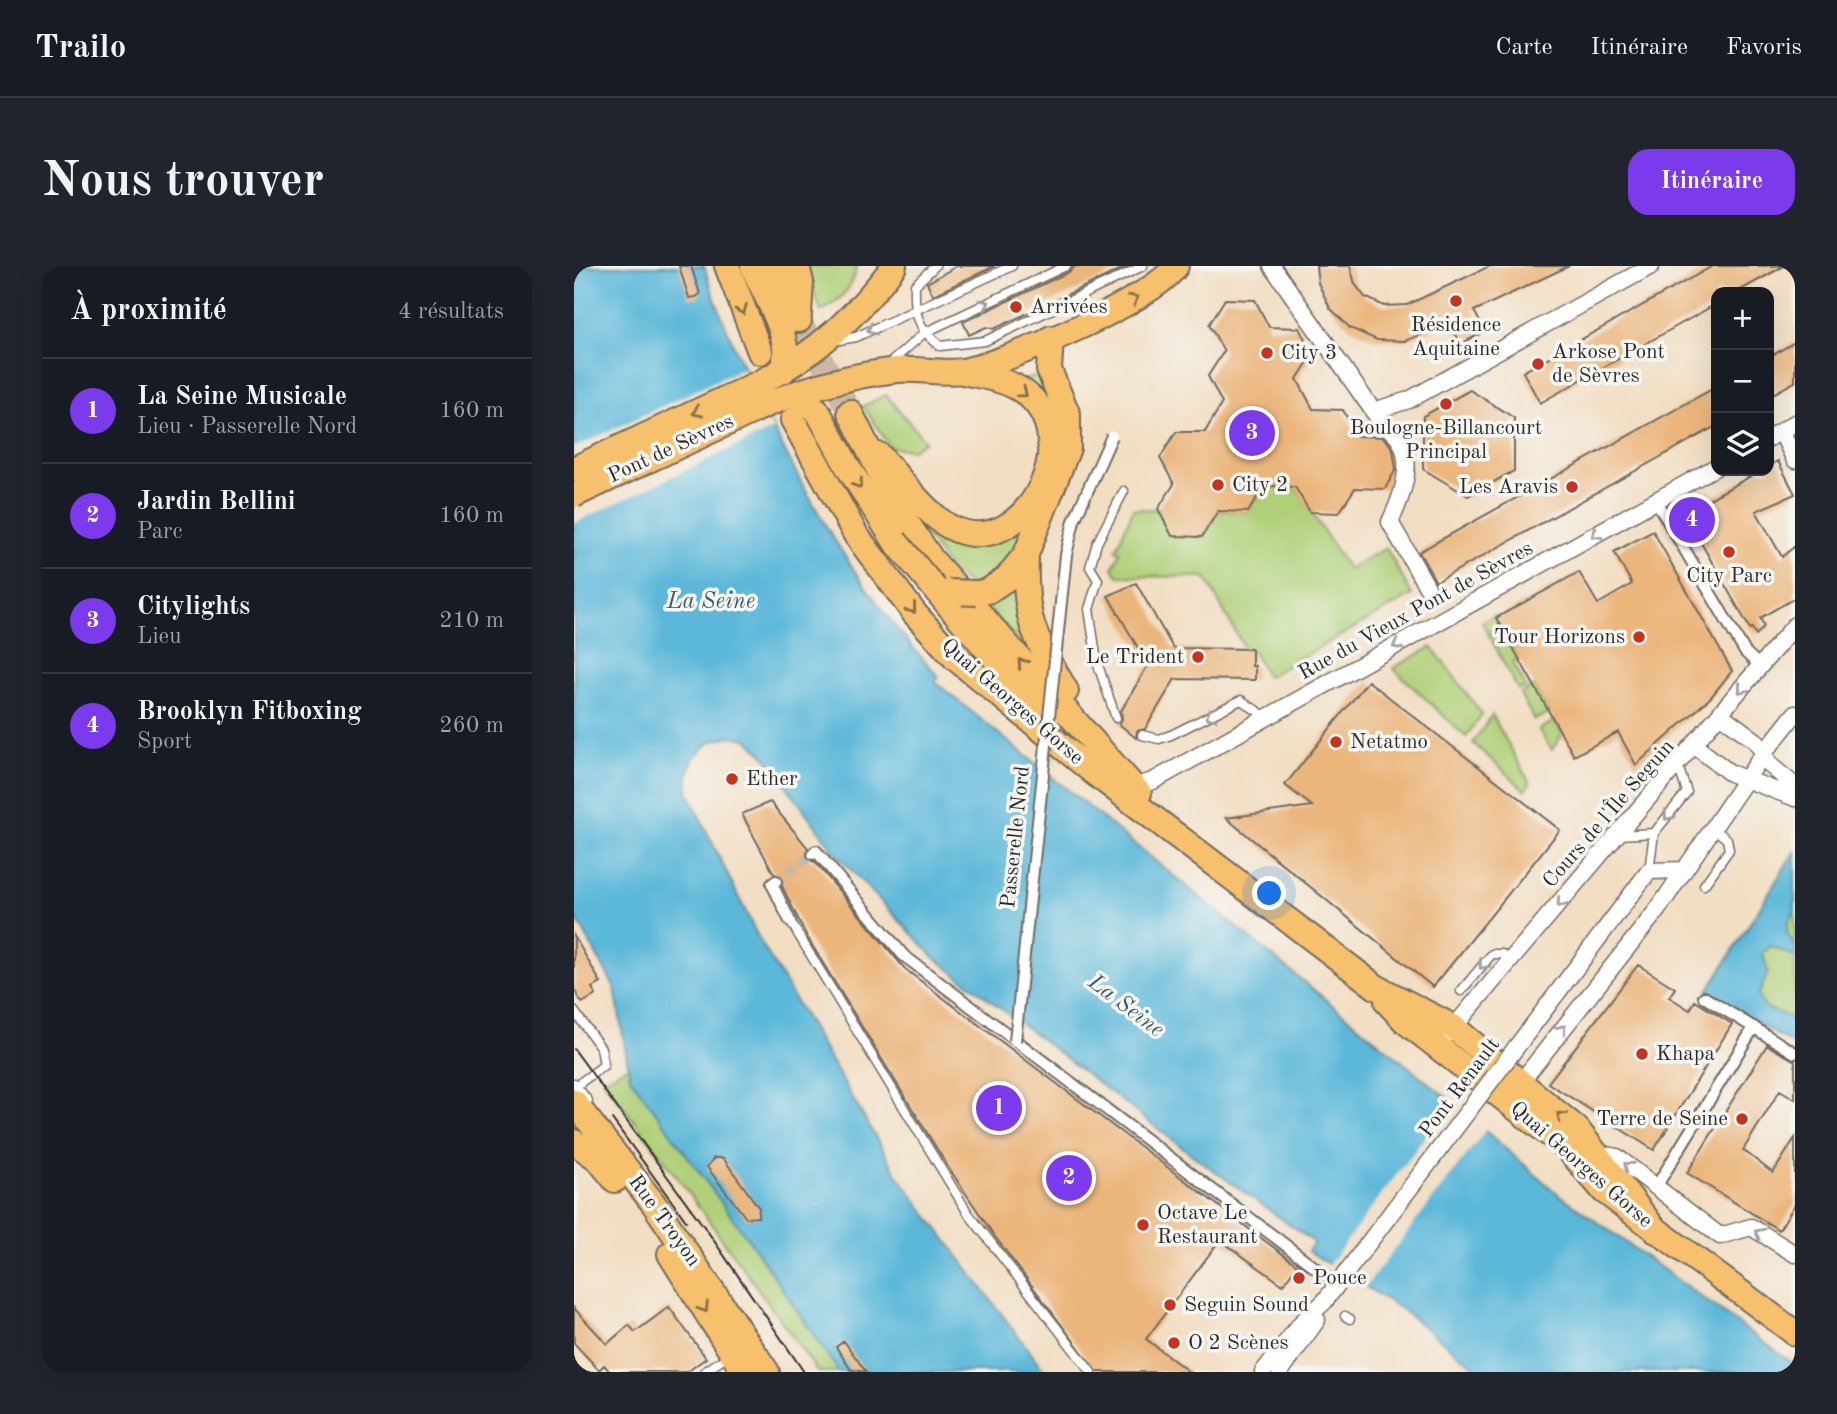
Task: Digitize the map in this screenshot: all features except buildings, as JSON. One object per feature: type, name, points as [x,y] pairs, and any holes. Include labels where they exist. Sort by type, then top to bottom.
[{"type":"main road","points":[[727,266],[760,352]]},
{"type":"main road","points":[[753,266],[785,343],[786,361],[783,371]]},
{"type":"main road","points":[[776,266],[799,320],[801,282],[797,266]]},
{"type":"main road","points":[[764,393],[783,371],[827,342],[870,298],[894,266]]},
{"type":"main road","points":[[764,393],[793,394],[876,374],[920,369],[959,371],[998,362],[1140,296],[1176,266]]},
{"type":"main road","points":[[856,535],[877,558],[906,580],[949,599],[978,593],[1006,579],[1026,554],[1070,436],[1068,415],[1049,370],[1051,338]]},
{"type":"main road","name":"Quai Georges Gorse","points":[[959,371],[1013,385],[1040,407],[1049,425],[1052,440],[1051,459],[1033,500],[1012,524],[993,533],[950,527],[923,503],[854,422],[899,511],[932,560],[1133,786],[1162,824]]},
{"type":"main road","name":"Pont de Sèvres","points":[[574,469],[764,393]]},
{"type":"main road","name":"Pont de Sèvres","points":[[574,495],[764,393]]},
{"type":"main road","points":[[793,394],[817,410],[849,469],[895,541],[949,599],[1093,772]]},
{"type":"main road","name":"Quai Georges Gorse","points":[[793,420],[856,535],[915,614],[955,658],[1093,772],[1376,987],[1453,1027],[1577,1129],[1656,1231]]},
{"type":"main road","points":[[1026,554],[1028,619],[1036,640],[1092,741]]},
{"type":"main road","name":"Quai Georges Gorse","points":[[1376,987],[1406,1023],[1567,1147],[1604,1191],[1795,1333]]},
{"type":"main road","name":"Rue Troyon","points":[[578,1098],[627,1161],[742,1356]]},
{"type":"main road","name":"Rue Troyon","points":[[574,1142],[598,1159],[654,1229],[742,1356],[767,1372]]},
{"type":"street","points":[[1272,266],[1383,425],[1396,432],[1402,440],[1407,478],[1390,522],[1427,587]]},
{"type":"street","points":[[1373,411],[1409,400],[1651,266]]},
{"type":"street","points":[[1782,431],[1795,460]]},
{"type":"street","name":"Passerelle Nord","points":[[1015,1041],[1066,555],[1074,521],[1112,436]]},
{"type":"street","name":"Rue du Vieux Pont de Sèvres","points":[[1133,786],[1153,781],[1268,719],[1711,470]]},
{"type":"street","points":[[1656,501],[1745,652],[1761,667]]},
{"type":"street","name":"Cours de l'Île Seguin","points":[[1453,1027],[1678,766],[1795,625]]},
{"type":"street","points":[[1474,1074],[1497,1084],[1521,1083],[1658,909],[1764,753],[1795,714]]},
{"type":"street","points":[[1721,715],[1756,741],[1771,766],[1795,786]]},
{"type":"street","points":[[1695,746],[1730,773],[1795,798]]},
{"type":"street","points":[[813,853],[816,851],[903,955],[1338,1285]]},
{"type":"street","points":[[1649,872],[1684,870]]},
{"type":"street","name":"Pont Renault","points":[[1324,1302],[1649,872]]},
{"type":"street","points":[[776,881],[772,884],[790,920]]},
{"type":"street","points":[[1704,997],[1795,1053]]},
{"type":"street","points":[[1438,1047],[1453,1027]]},
{"type":"street","points":[[1656,1187],[1754,1027]]},
{"type":"street","points":[[1597,1153],[1617,1157],[1720,1236],[1751,1227],[1793,1248]]},
{"type":"street","points":[[1263,1372],[1302,1322],[1324,1302]]},
{"type":"street","points":[[1280,1372],[1319,1317],[1324,1302]]},
{"type":"lane","points":[[935,266],[915,285],[914,312],[924,333],[940,346],[985,341],[1143,266]]},
{"type":"lane","points":[[827,342],[856,337],[1012,266]]},
{"type":"lane","points":[[876,374],[924,333],[1066,266]]},
{"type":"lane","points":[[1116,718],[1097,662],[1088,609],[1098,580],[1090,567],[1124,491]]},
{"type":"lane","points":[[1142,735],[1159,739],[1171,736],[1241,700],[1268,719]]},
{"type":"lane","points":[[1649,872],[1654,834],[1687,792],[1678,766]]},
{"type":"lane","points":[[1704,885],[1729,850],[1727,839],[1713,828]]},
{"type":"lane","points":[[1618,835],[1654,834]]},
{"type":"lane","points":[[790,920],[968,1213],[1091,1372]]},
{"type":"lane","points":[[1461,991],[1492,954],[1502,954],[1510,961]]},
{"type":"lane","points":[[574,1011],[601,1048],[604,1065],[578,1098]]},
{"type":"lane","points":[[704,1372],[742,1356]]},
{"type":"green space","points":[[805,266],[857,266],[845,293],[821,311]]},
{"type":"green space","points":[[1040,375],[1060,427],[1062,438],[1059,460],[1016,553],[1009,552],[1001,565],[1005,570],[992,582],[973,587],[951,571],[885,477],[891,475],[927,516],[953,534],[975,540],[997,536],[1016,524],[1033,508],[1046,487],[1054,464],[1057,442],[1054,421],[1034,394],[1018,382]]},
{"type":"green space","points":[[886,395],[925,441],[912,450],[890,447],[863,406]]},
{"type":"green space","points":[[1264,486],[1295,487],[1348,569],[1386,548],[1412,595],[1267,677],[1252,650],[1245,649],[1205,577],[1118,576],[1113,568],[1120,552],[1116,550],[1133,509],[1158,509],[1202,537],[1218,511],[1248,512]]},
{"type":"green space","points":[[1013,585],[1045,670],[983,603]]},
{"type":"green space","points":[[1494,615],[1519,658],[1513,662],[1526,687],[1518,690],[1482,622]]},
{"type":"green space","points":[[1432,647],[1482,714],[1466,737],[1393,668]]},
{"type":"green space","points":[[1534,686],[1550,713],[1534,720],[1520,694]]},
{"type":"green space","points":[[1492,715],[1530,783],[1525,790],[1473,743]]},
{"type":"green space","points":[[1554,721],[1562,735],[1552,750],[1539,730]]},
{"type":"green space","points":[[1795,851],[1795,1046],[1708,991]]},
{"type":"green space","points":[[628,1066],[630,1077],[754,1247],[839,1372],[818,1372],[683,1185],[603,1080]]},
{"type":"water","name":"La Seine","points":[[574,266],[704,266],[743,366],[807,493],[866,588],[939,677],[935,682],[1452,1102],[1552,1189],[1795,1365],[1795,1372],[1482,1372],[1401,1309],[1308,1251],[1314,1242],[1195,1157],[934,957],[837,855],[764,755],[747,739],[730,736],[710,742],[694,757],[688,773],[688,793],[759,939],[899,1177],[1045,1372],[839,1372],[754,1247],[630,1077],[615,988],[574,914]]},
{"type":"water","points":[[1795,851],[1795,911],[1788,922],[1787,933],[1795,946],[1795,957],[1771,946],[1763,953],[1768,973],[1758,996],[1765,1007],[1790,1018],[1795,1016],[1795,1046],[1708,991]]},
{"type":"pier","points":[[743,368],[773,429],[574,523],[574,448]]},
{"type":"pier","points":[[1454,1099],[1487,1128],[1363,1290],[1327,1267]]},
{"type":"tunnel","points":[[799,320],[850,412]]},
{"type":"tunnel","points":[[776,881],[813,854]]},
{"type":"tram line","points":[[574,1049],[708,1232],[804,1372]]},
{"type":"tram line","points":[[612,1119],[686,1221]]},
{"type":"place","name":"Résidence Aquitaine","points":[[1456,301]]},
{"type":"place","name":"Arrivées","points":[[1016,307]]},
{"type":"place","name":"City 3","points":[[1267,353]]},
{"type":"place","name":"Arkose Pont de Sèvres","points":[[1538,364]]},
{"type":"place","name":"Boulogne-Billancourt Principal","points":[[1446,404]]},
{"type":"place","name":"Citylights","points":[[1252,433]]},
{"type":"place","name":"City 2","points":[[1218,485]]},
{"type":"place","name":"Les Aravis","points":[[1572,487]]},
{"type":"place","name":"Brooklyn Fitboxing","points":[[1692,520]]},
{"type":"place","name":"City Parc","points":[[1729,552]]},
{"type":"place","name":"Tour Horizons","points":[[1639,637]]},
{"type":"place","name":"Le Trident","points":[[1198,657]]},
{"type":"place","name":"Netatmo","points":[[1336,742]]},
{"type":"place","name":"Ether","points":[[732,779]]},
{"type":"place","name":"Khapa","points":[[1642,1054]]},
{"type":"place","name":"La Seine Musicale","points":[[999,1108]]},
{"type":"place","name":"Terre de Seine","points":[[1742,1119]]},
{"type":"place","name":"Jardin Bellini","points":[[1069,1178]]},
{"type":"place","name":"Octave Le Restaurant","points":[[1143,1225]]},
{"type":"place","name":"Pouce","points":[[1299,1278]]},
{"type":"place","name":"Seguin Sound","points":[[1170,1305]]},
{"type":"place","name":"O 2 Scènes","points":[[1174,1343]]}]
